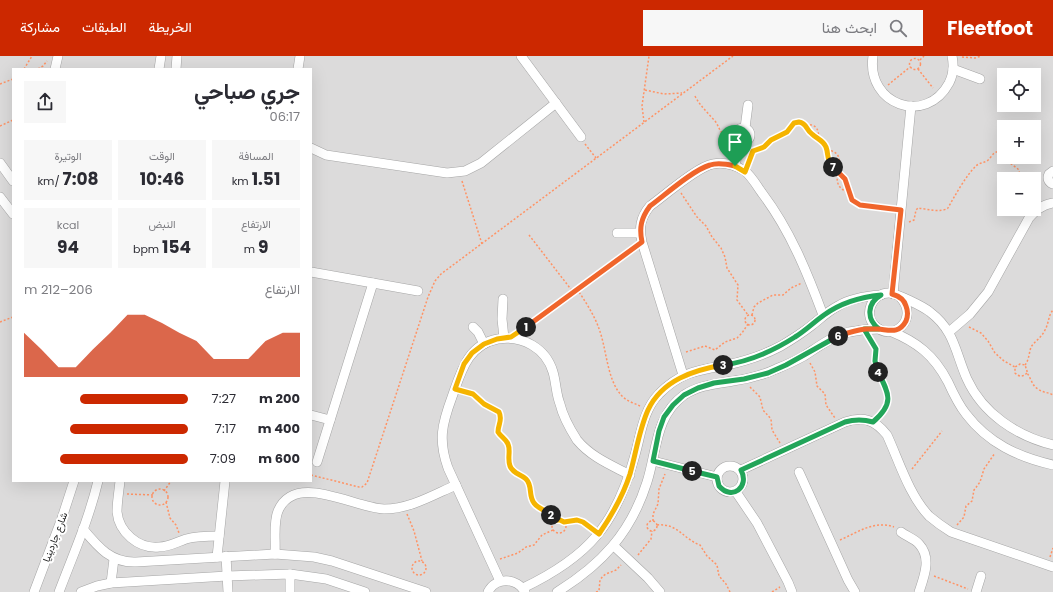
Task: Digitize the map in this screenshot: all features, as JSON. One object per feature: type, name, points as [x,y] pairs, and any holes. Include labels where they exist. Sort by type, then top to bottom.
[{"type":"street","points":[[55,68],[58,56]]},
{"type":"street","points":[[159,68],[161,56]]},
{"type":"street","points":[[176,68],[177,56]]},
{"type":"street","points":[[298,68],[300,56]]},
{"type":"street","points":[[521,56],[581,137]]},
{"type":"street","points":[[873,56],[873,74],[881,91],[890,99],[900,104],[911,106],[931,102],[939,97],[946,89],[951,80],[953,69],[952,57]]},
{"type":"street","points":[[953,69],[980,79]]},
{"type":"street","points":[[312,148],[326,155],[439,172],[451,173],[465,171],[481,163],[556,103]]},
{"type":"street","points":[[735,166],[738,138],[744,141],[749,138],[750,132],[745,128],[748,105]]},
{"type":"street","points":[[892,294],[911,106]]},
{"type":"street","points":[[0,163],[12,180]]},
{"type":"street","points":[[683,375],[640,233],[642,218],[650,206],[700,168],[711,164],[723,163],[735,166],[745,172],[782,222],[810,280],[823,315]]},
{"type":"street","points":[[1053,171],[1049,174],[1048,178],[1053,184]]},
{"type":"street","points":[[0,197],[12,213]]},
{"type":"street","points":[[949,332],[980,303],[988,292],[1029,218],[1036,209],[1053,202]]},
{"type":"street","points":[[617,233],[640,233]]},
{"type":"street","points":[[312,272],[418,291]]},
{"type":"street","points":[[317,462],[373,283]]},
{"type":"street","points":[[488,592],[494,584],[500,581],[513,581],[524,590],[564,565],[583,551],[599,534],[615,509],[630,475],[648,409],[657,395],[669,384],[683,375],[746,360],[763,354],[796,337],[823,315],[838,306],[866,296],[892,294],[929,310],[940,320],[949,332],[968,380],[978,397],[991,412],[1006,425],[1024,435],[1053,445]]},
{"type":"street","points":[[879,329],[872,322],[869,311],[873,301],[881,295]]},
{"type":"street","points":[[890,331],[900,328],[907,319],[907,308],[901,298]]},
{"type":"street","points":[[503,299],[502,319],[507,338]]},
{"type":"street","points":[[473,327],[478,332],[484,344]]},
{"type":"street","points":[[557,592],[574,582],[595,565],[614,546],[627,527],[647,484],[659,431],[664,417],[673,405],[684,395],[698,388],[714,383],[744,379],[768,373],[848,332],[864,329],[879,329],[890,331],[905,337],[931,356],[941,369],[965,413],[989,438],[1019,455],[1035,461],[1053,464]]},
{"type":"street","points":[[500,581],[456,485],[444,456],[442,443],[444,418],[464,364],[472,353],[484,344],[497,339],[507,338],[525,340],[537,348],[547,359],[553,371],[560,405],[567,423],[578,440],[591,454],[630,475]]},
{"type":"street","points":[[312,415],[330,420]]},
{"type":"street","points":[[741,470],[838,425],[854,419],[864,419],[873,422],[887,435],[912,492],[924,510],[939,525],[951,532],[1053,568]]},
{"type":"street","points":[[653,461],[717,477]]},
{"type":"street","points":[[733,466],[741,470],[744,480],[740,489],[731,493],[722,490],[717,482],[719,473],[725,467],[733,466]]},
{"type":"street","points":[[799,472],[848,580],[855,592]]},
{"type":"street","name":"شارع جاردينيا","points":[[34,592],[62,518],[74,482]]},
{"type":"street","points":[[59,592],[94,498],[98,482]]},
{"type":"street","points":[[120,482],[117,511],[119,520],[122,527],[134,540],[146,546],[159,547],[167,546],[197,536],[219,536]]},
{"type":"street","points":[[217,557],[225,482]]},
{"type":"street","points":[[276,554],[276,521],[278,511],[290,496],[298,492],[308,491],[318,493],[374,508],[394,508],[404,507],[456,485]]},
{"type":"street","points":[[736,492],[757,523],[792,592]]},
{"type":"street","points":[[83,529],[98,546],[114,559],[128,563],[276,554],[314,557],[332,561],[426,592]]},
{"type":"street","points":[[901,532],[919,544],[924,553],[926,563],[925,572],[919,592]]},
{"type":"street","points":[[614,546],[648,578],[660,592]]},
{"type":"street","points":[[226,556],[228,592]]},
{"type":"street","points":[[111,583],[114,559]]},
{"type":"street","points":[[290,574],[290,592]]},
{"type":"street","points":[[81,592],[111,583],[290,574],[326,579],[365,592]]},
{"type":"street","points":[[976,592],[981,576]]},
{"type":"path","points":[[25,68],[32,56]]},
{"type":"path","points":[[644,122],[642,106],[649,56]]},
{"type":"path","points":[[312,475],[359,487],[362,487],[367,483],[431,289],[441,274],[733,56]]},
{"type":"path","points":[[908,56],[911,60]]},
{"type":"path","points":[[919,60],[924,56]]},
{"type":"path","points":[[952,57],[975,58],[981,56]]},
{"type":"path","points":[[911,60],[915,58],[919,60]]},
{"type":"path","points":[[40,68],[44,66],[48,59]]},
{"type":"path","points":[[881,91],[910,67],[909,63],[911,60]]},
{"type":"path","points":[[918,69],[920,66],[919,60]]},
{"type":"path","points":[[910,67],[914,70],[918,69]]},
{"type":"path","points":[[918,69],[939,97]]},
{"type":"path","points":[[0,84],[12,79]]},
{"type":"path","points":[[645,90],[664,94],[684,93]]},
{"type":"path","points":[[695,96],[709,116],[717,123],[722,132],[738,138]]},
{"type":"path","points":[[0,126],[12,120]]},
{"type":"path","points":[[745,172],[753,151],[764,147],[771,140],[785,133],[794,123],[799,122],[806,125],[810,124],[818,130],[818,138]]},
{"type":"path","points":[[806,125],[812,134],[824,143],[827,150],[828,162],[838,170],[845,179],[852,200],[860,205],[901,210]]},
{"type":"path","points":[[581,137],[596,158]]},
{"type":"path","points":[[827,150],[837,155],[840,163],[836,178],[838,185],[843,190],[850,193]]},
{"type":"path","points":[[900,223],[914,220],[916,210],[918,208],[945,210],[948,208],[975,167],[997,152]]},
{"type":"path","points":[[1011,164],[1018,169],[1019,172]]},
{"type":"path","points":[[465,171],[462,182],[482,244]]},
{"type":"path","points":[[676,186],[697,217],[706,226],[712,237],[721,248],[725,257],[727,268],[738,285],[737,300],[748,315]]},
{"type":"path","points":[[529,235],[573,292]]},
{"type":"path","points":[[507,338],[642,242]]},
{"type":"path","points":[[677,356],[705,346],[715,350],[725,342],[737,338],[748,324],[752,325],[754,322],[755,318],[752,315],[754,307],[758,303],[773,295],[783,295],[791,288],[810,280]]},
{"type":"path","points":[[577,289],[599,327],[611,376],[615,385],[622,396],[632,403],[648,409]]},
{"type":"path","points":[[1025,365],[1028,361],[1032,347],[1043,335],[1050,314],[1053,310]]},
{"type":"path","points":[[748,315],[745,319],[748,324]]},
{"type":"path","points":[[0,322],[12,317]]},
{"type":"path","points":[[960,323],[981,333],[988,341],[994,353],[1016,368]]},
{"type":"path","points":[[864,329],[876,349],[876,368],[888,394],[886,407],[883,413],[873,422]]},
{"type":"path","points":[[803,356],[808,360],[815,372],[817,386],[825,394],[825,402],[832,411],[838,425]]},
{"type":"path","points":[[1016,368],[1020,364],[1025,365]]},
{"type":"path","points":[[1025,365],[1028,371],[1026,373],[1036,388],[1049,392],[1053,395]]},
{"type":"path","points":[[1016,368],[1015,370],[1017,375],[1022,376],[1026,373]]},
{"type":"path","points":[[744,379],[760,398],[763,410],[770,419],[772,430],[777,436],[784,450]]},
{"type":"path","points":[[455,389],[473,394],[484,404],[499,412],[501,419],[498,432],[508,444],[510,466],[512,470],[518,475],[524,477],[530,483],[531,496],[535,504],[539,508],[548,512],[555,520],[564,522],[577,520],[583,522],[599,534]]},
{"type":"path","points":[[905,476],[942,431]]},
{"type":"path","points":[[951,532],[964,517],[966,506],[972,501],[974,490],[980,482],[984,469],[996,452],[1003,447]]},
{"type":"path","points":[[653,522],[653,514],[658,504],[660,485],[669,465]]},
{"type":"path","points":[[164,491],[170,482]]},
{"type":"path","points":[[119,494],[153,495],[158,490],[164,491],[168,497],[166,502],[170,518],[178,530],[182,540]]},
{"type":"path","points":[[153,495],[153,500],[156,504],[161,505],[166,502]]},
{"type":"path","points":[[404,507],[414,531],[422,561],[426,564],[424,574],[416,574],[412,570],[413,565],[416,561],[422,561]]},
{"type":"path","points":[[553,530],[552,524],[555,520]]},
{"type":"path","points":[[553,530],[557,533],[562,532],[566,526],[564,522]]},
{"type":"path","points":[[653,522],[657,525],[673,527],[679,530],[693,543],[700,545],[707,556],[717,565],[719,576],[726,584],[730,592]]},
{"type":"path","points":[[652,532],[649,530],[648,526],[649,523],[653,522]]},
{"type":"path","points":[[596,592],[599,591],[600,580],[603,576],[616,570],[628,559],[638,555],[651,539],[652,532],[656,530],[657,525]]},
{"type":"path","points":[[832,544],[874,525],[888,525],[901,532]]},
{"type":"path","points":[[492,562],[518,553],[526,547],[534,545],[542,535],[553,530]]},
{"type":"path","points":[[925,572],[976,592]]},
{"type":"shaded area","points":[[0,56],[1053,56],[1053,592],[0,592]]},
{"type":"route","points":[[735,166],[723,163],[711,164],[700,168],[650,206],[640,223],[642,242],[511,337],[497,339],[484,344],[472,353],[464,364],[455,389],[473,394],[484,404],[499,412],[501,419],[498,432],[508,444],[509,460],[512,470],[528,480],[531,487],[530,493],[533,502],[539,508],[551,514],[555,520],[562,520],[564,522],[569,520],[577,520],[588,524],[599,534],[622,496],[630,475],[648,409],[657,395],[669,384],[683,375],[728,365],[763,354],[796,337],[823,315],[838,306],[866,296],[881,295],[873,301],[869,311],[872,322],[879,329],[864,329],[876,349],[876,368],[887,389],[888,400],[883,413],[873,422],[864,419],[854,419],[845,422],[741,470],[744,480],[740,489],[736,492],[731,493],[722,490],[717,482],[717,477],[653,461],[659,431],[664,417],[673,405],[684,395],[698,388],[714,383],[733,382],[768,373],[848,332],[864,329],[879,329],[884,331],[895,330],[900,328],[907,319],[908,313],[905,302],[897,295],[892,294],[901,210],[860,205],[852,200],[845,179],[838,170],[828,162],[827,150],[824,143],[812,134],[806,125],[802,122],[794,123],[785,133],[771,140],[764,147],[753,151],[745,172],[735,166]]}]
